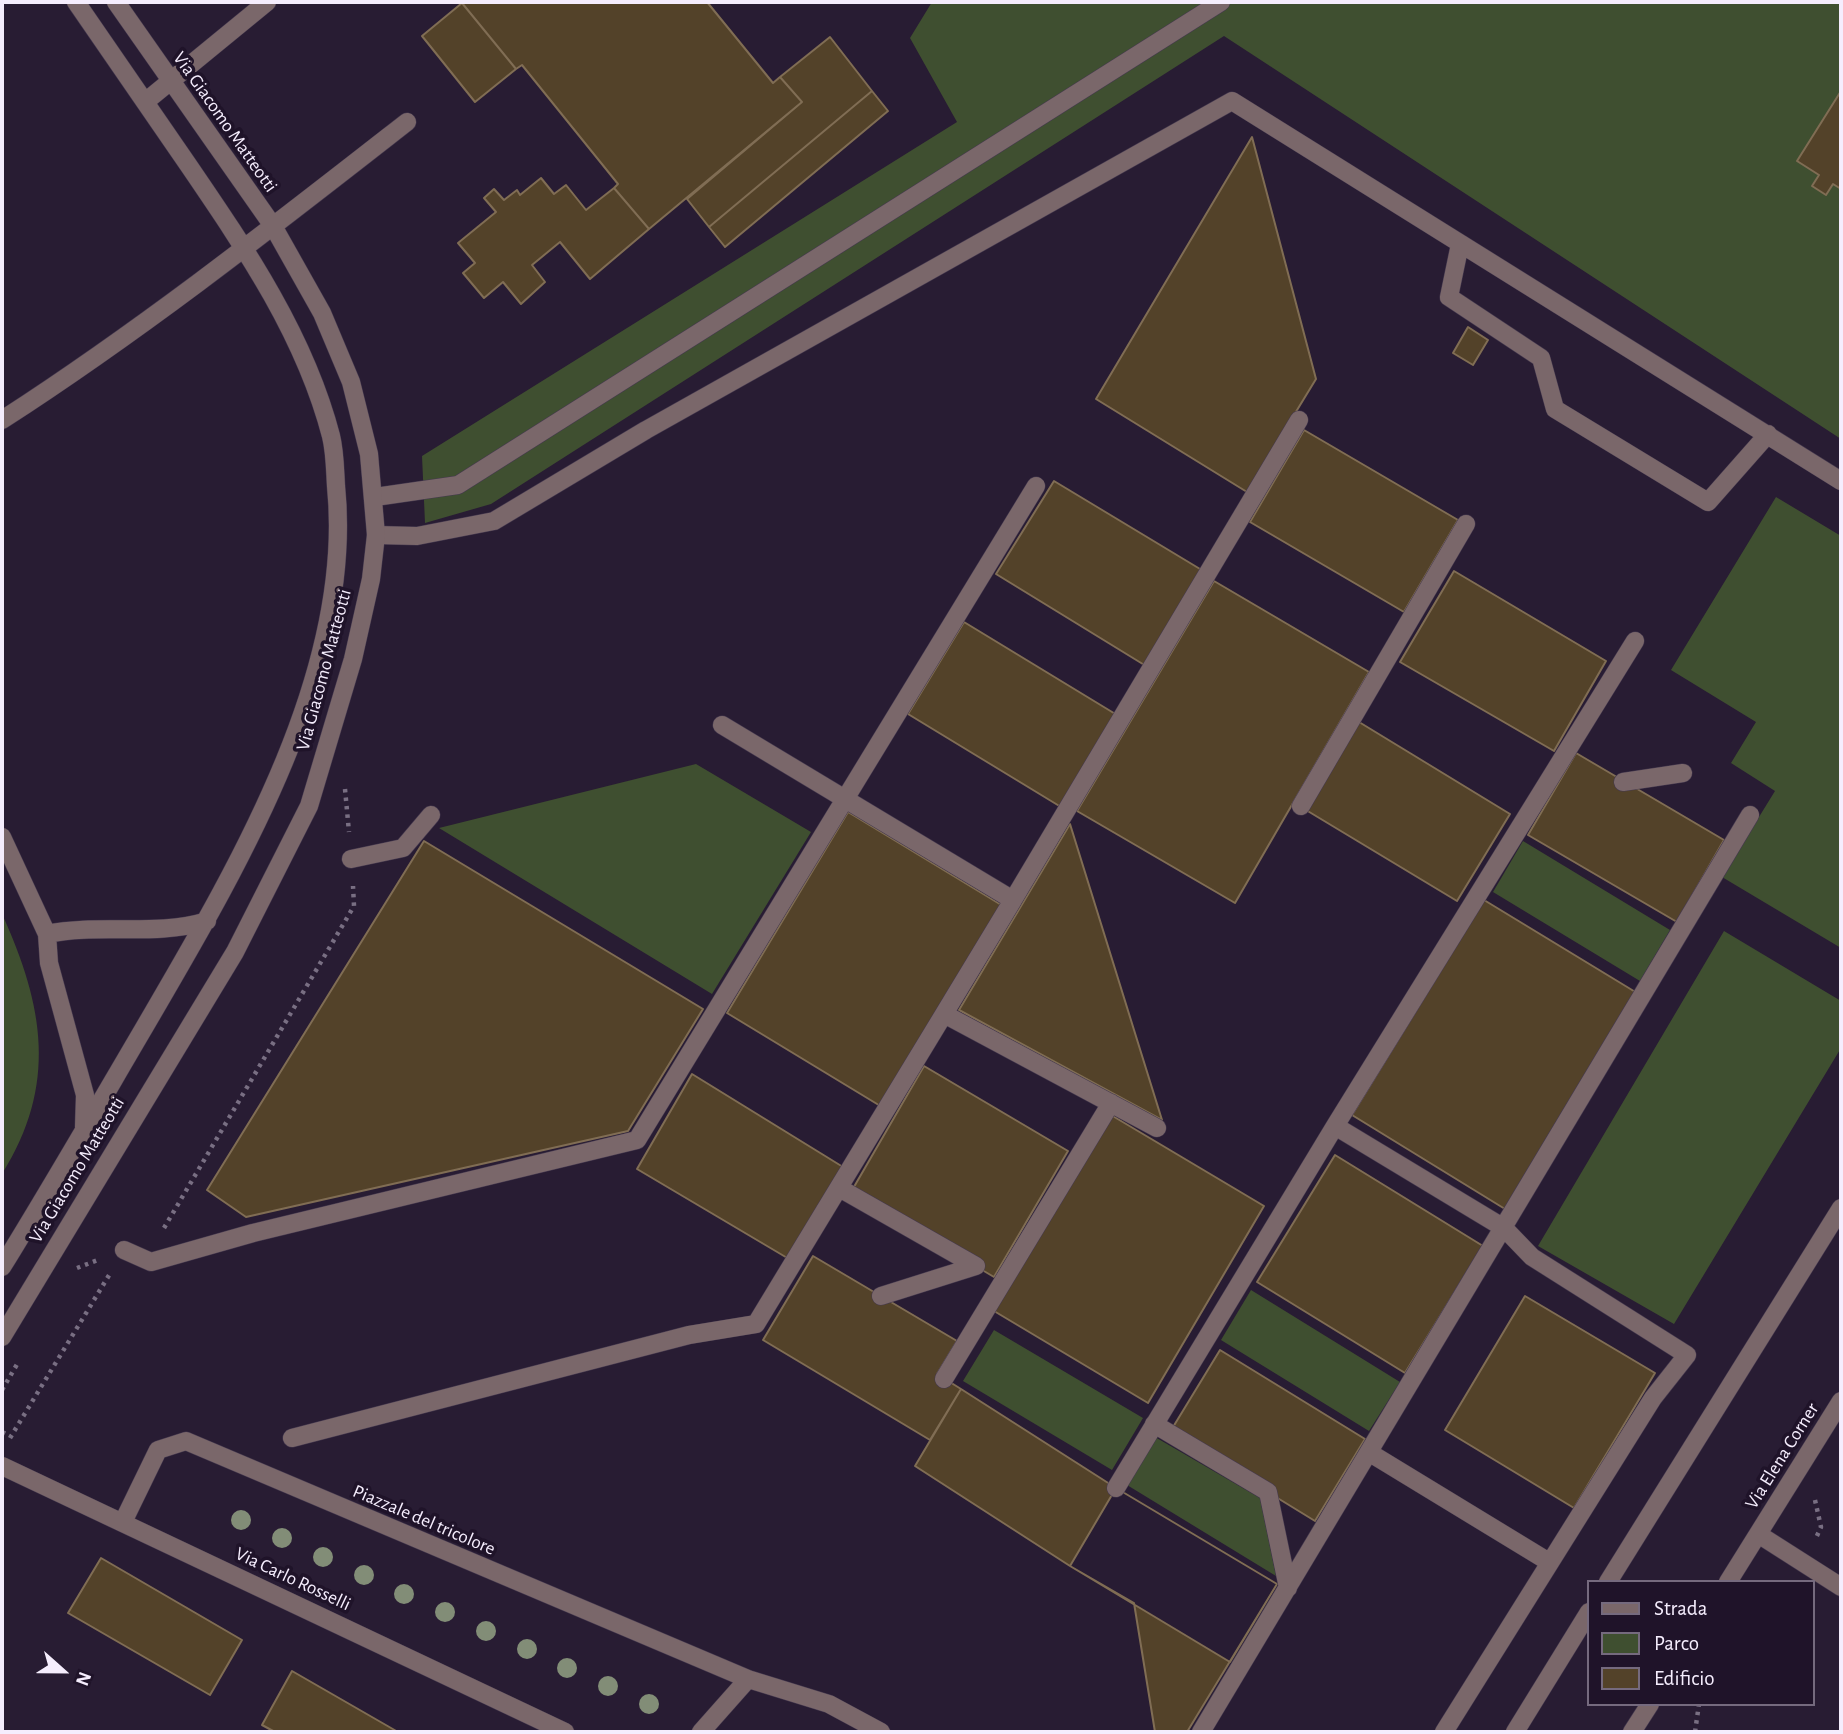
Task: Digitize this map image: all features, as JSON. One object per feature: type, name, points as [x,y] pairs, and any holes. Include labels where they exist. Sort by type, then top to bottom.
[{"type":"street","name":"Via Giacomo Matteotti","points":[[2,1267],[207,921],[264,811],[292,740],[334,597],[339,557],[339,511],[332,440],[291,330],[244,246],[76,2]]},
{"type":"street","name":"Via Giacomo Matteotti","points":[[2,1337],[235,952],[309,806],[353,659],[371,579],[376,536],[375,497],[369,454],[351,382],[322,313],[273,226],[116,2]]},
{"type":"street","points":[[145,102],[267,2]]},
{"type":"street","points":[[375,497],[458,485],[1221,2]]},
{"type":"street","points":[[376,536],[417,536],[494,522],[658,424],[1232,101],[1841,481]]},
{"type":"street","points":[[2,420],[53,387],[273,226],[407,122]]},
{"type":"street","points":[[1460,244],[1449,297],[1541,358],[1555,410],[1708,502],[1768,434]]},
{"type":"street","points":[[292,1438],[689,1335],[756,1324],[841,1189],[1299,420]]},
{"type":"street","points":[[124,1251],[151,1262],[253,1233],[637,1140],[1036,486]]},
{"type":"street","points":[[1301,806],[1466,524]]},
{"type":"street","points":[[1116,1488],[1634,641]]},
{"type":"street","points":[[722,725],[1013,900]]},
{"type":"street","points":[[1623,782],[1683,773]]},
{"type":"street","points":[[351,859],[403,848],[431,815]]},
{"type":"street","points":[[1201,1732],[1370,1454],[1750,815]]},
{"type":"street","points":[[2,837],[47,934],[49,962],[85,1095],[84,1130]]},
{"type":"street","points":[[47,934],[76,928],[183,929],[207,921]]},
{"type":"street","points":[[944,1014],[1157,1128]]},
{"type":"street","points":[[944,1378],[1111,1103]]},
{"type":"street","points":[[1335,1126],[1504,1228],[1532,1257],[1687,1355],[1653,1398],[1444,1732]]},
{"type":"street","points":[[841,1189],[976,1266],[881,1296]]},
{"type":"street","points":[[1609,1580],[1841,1208]]},
{"type":"street","name":"Via Elena Corner","points":[[1729,1580],[1841,1401]]},
{"type":"street","points":[[1154,1424],[1268,1492],[1289,1588]]},
{"type":"street","name":"Piazzale del tricolore","points":[[123,1522],[158,1450],[186,1441],[748,1679]]},
{"type":"street","points":[[1370,1454],[1549,1562]]},
{"type":"street","name":"Via Carlo Rosselli","points":[[2,1466],[565,1732]]},
{"type":"street","name":"Via Elena Corner","points":[[1758,1534],[1841,1587]]},
{"type":"street","points":[[1515,1732],[1588,1614]]},
{"type":"street","points":[[701,1732],[748,1679],[828,1704],[881,1732]]},
{"type":"street","points":[[1632,1732],[1649,1706]]},
{"type":"path","points":[[74,1269],[159,1238],[354,906],[345,779]]},
{"type":"path","points":[[2,1432],[11,1437],[124,1251]]},
{"type":"path","points":[[1814,1541],[1821,1527],[1815,1506],[1816,1494]]},
{"type":"path","points":[[1695,1732],[1699,1706]]},
{"type":"green space","points":[[932,2],[1841,2],[1841,439],[1224,36],[491,504],[425,523],[422,456],[957,122],[910,38]]},
{"type":"green space","points":[[1776,497],[1841,536],[1841,948],[1722,877],[1775,791],[1731,763],[1756,722],[1671,670]]},
{"type":"green space","points":[[696,764],[811,832],[712,994],[439,828]]},
{"type":"green space","points":[[1523,841],[1670,930],[1640,981],[1493,892]]},
{"type":"green space","points":[[2,914],[28,981],[39,1045],[38,1077],[32,1109],[20,1141],[2,1174]]},
{"type":"green space","points":[[1724,931],[1841,1001],[1841,1048],[1674,1324],[1538,1246]]},
{"type":"green space","points":[[1251,1290],[1400,1382],[1369,1431],[1221,1340]]},
{"type":"green space","points":[[994,1330],[1143,1418],[1112,1470],[963,1381]]},
{"type":"green space","points":[[1155,1437],[1260,1498],[1276,1576],[1127,1485]]},
{"type":"building","points":[[707,2],[773,83],[780,77],[802,102],[649,229],[614,188],[618,184],[522,65],[516,69],[462,3]]},
{"type":"building","points":[[462,3],[516,69],[475,102],[422,36]]},
{"type":"building","points":[[830,37],[872,91],[709,227],[687,199],[802,102],[780,77]]},
{"type":"building","points":[[872,91],[888,111],[725,247],[709,227]]},
{"type":"building","points":[[1841,91],[1841,189],[1833,184],[1826,195],[1812,186],[1819,175],[1797,161]]},
{"type":"building","points":[[1252,137],[1316,379],[1247,492],[1096,399]]},
{"type":"building","points":[[541,178],[554,194],[566,185],[586,210],[614,188],[649,229],[590,279],[560,242],[532,265],[545,282],[521,304],[503,282],[484,298],[463,273],[475,263],[458,243],[496,212],[484,198],[494,189],[504,200],[517,190],[520,195]]},
{"type":"building","points":[[1468,327],[1488,340],[1473,365],[1453,353]]},
{"type":"building","points":[[1304,430],[1458,520],[1404,612],[1250,522]]},
{"type":"building","points":[[1054,481],[1205,572],[1146,666],[996,574]]},
{"type":"building","points":[[1454,571],[1606,661],[1554,751],[1400,662]]},
{"type":"building","points":[[1214,581],[1369,672],[1235,903],[1077,811]]},
{"type":"building","points":[[964,622],[1117,715],[1061,807],[908,714]]},
{"type":"building","points":[[1359,722],[1510,814],[1457,901],[1306,810]]},
{"type":"building","points":[[1576,753],[1724,840],[1677,922],[1528,835]]},
{"type":"building","points":[[848,812],[1003,906],[882,1107],[727,1013]]},
{"type":"building","points":[[1070,824],[1162,1120],[959,1010]]},
{"type":"building","points":[[424,841],[703,1009],[628,1131],[246,1217],[207,1190]]},
{"type":"building","points":[[1484,900],[1637,993],[1505,1209],[1352,1115]]},
{"type":"building","points":[[924,1066],[1068,1151],[994,1277],[851,1192]]},
{"type":"building","points":[[692,1074],[843,1167],[789,1259],[637,1169]]},
{"type":"building","points":[[1111,1115],[1264,1206],[1148,1403],[994,1311]]},
{"type":"building","points":[[1335,1155],[1483,1246],[1405,1373],[1257,1282]]},
{"type":"building","points":[[813,1256],[957,1341],[937,1374],[961,1389],[930,1440],[763,1340]]},
{"type":"building","points":[[1525,1296],[1655,1373],[1574,1508],[1445,1430]]},
{"type":"building","points":[[1220,1350],[1365,1439],[1315,1521],[1170,1432]]},
{"type":"building","points":[[961,1389],[1116,1488],[1277,1584],[1187,1732],[1155,1732],[1134,1603],[1070,1566],[915,1466]]},
{"type":"building","points":[[1116,1488],[1277,1584],[1230,1662],[1070,1566]]},
{"type":"building","points":[[101,1558],[242,1640],[210,1695],[68,1613]]},
{"type":"building","points":[[292,1671],[398,1732],[275,1732],[262,1725]]}]
